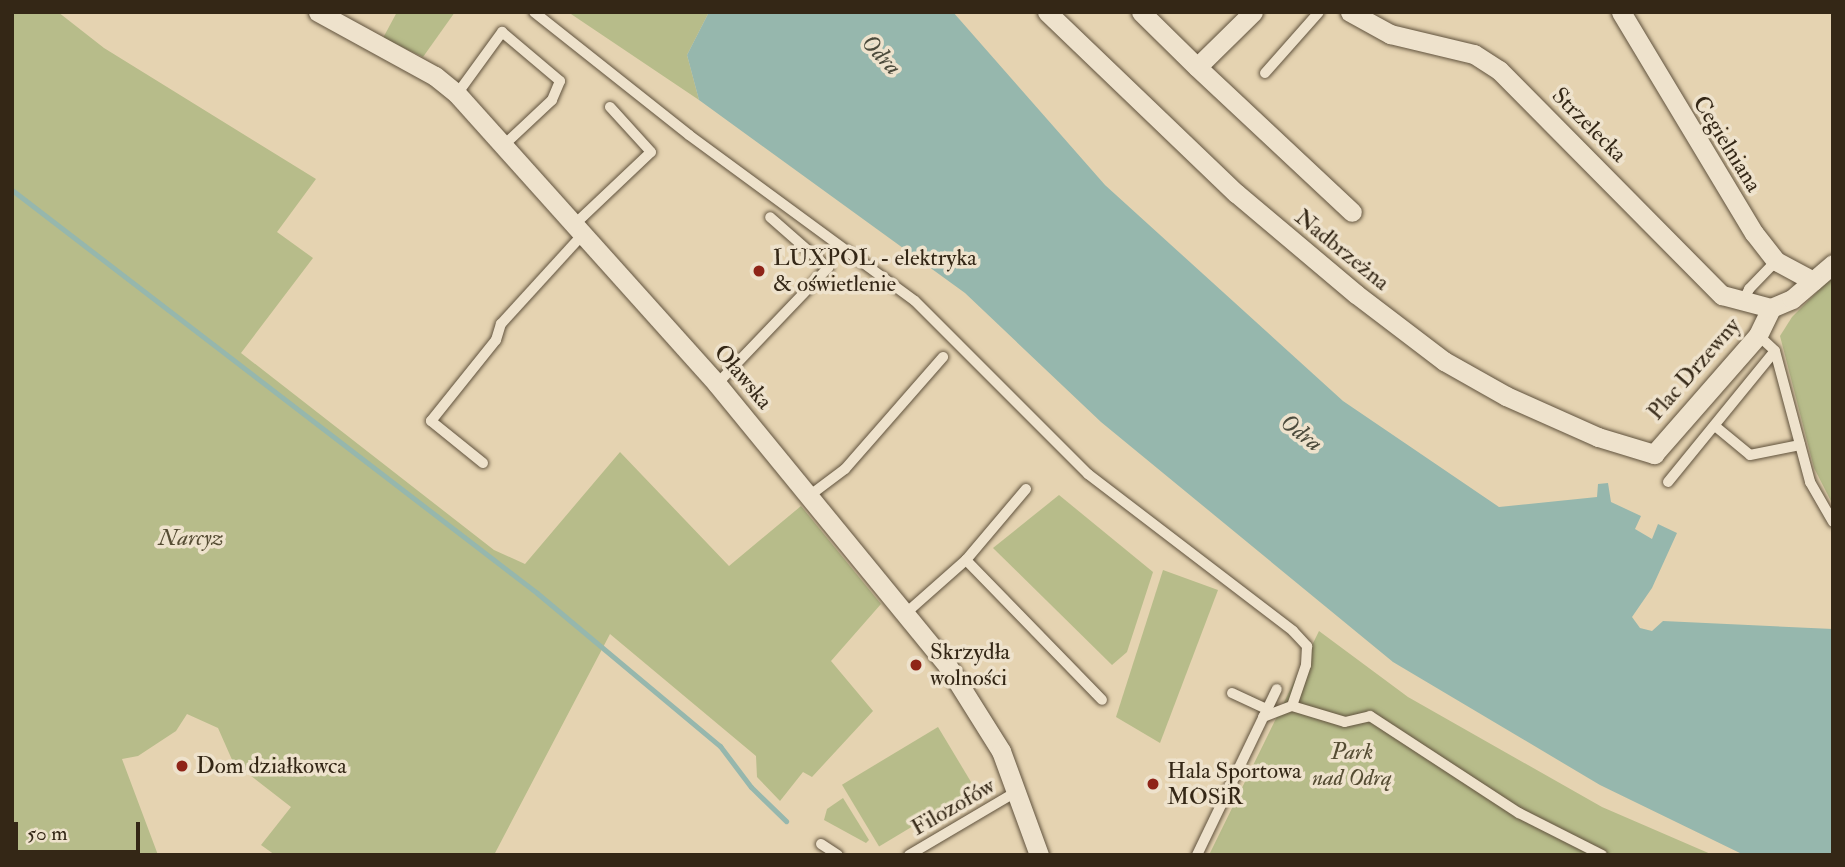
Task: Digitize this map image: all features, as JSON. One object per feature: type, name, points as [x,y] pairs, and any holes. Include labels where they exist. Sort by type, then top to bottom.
[{"type":"street","name":"Oławska","points":[[318,12],[435,76],[457,93],[506,143],[717,384],[906,613],[980,714],[1016,792],[1039,855]]},
{"type":"street","name":"Nadbrzeżna","points":[[1047,12],[1236,193],[1444,360],[1539,411],[1598,437],[1654,454]]},
{"type":"street","points":[[1141,12],[1352,212]]},
{"type":"street","points":[[1198,67],[1252,12]]},
{"type":"street","name":"Strzelecka","points":[[1350,12],[1390,34],[1474,54],[1499,70],[1722,295],[1742,303],[1770,308]]},
{"type":"street","name":"Cegielniana","points":[[1621,12],[1746,221],[1776,261],[1813,281]]},
{"type":"street","name":"Plac Drzewny","points":[[1654,454],[1758,335],[1770,308],[1792,299],[1833,264]]},
{"type":"lane","points":[[534,12],[689,135],[915,301],[1088,474],[1293,631],[1307,646],[1306,664],[1292,706]]},
{"type":"lane","points":[[1265,73],[1319,12]]},
{"type":"lane","points":[[457,93],[502,32],[560,81],[552,100],[506,143]]},
{"type":"lane","points":[[483,463],[431,421],[496,340],[500,324],[580,228],[651,152],[610,107]]},
{"type":"lane","points":[[717,384],[828,268],[770,217]]},
{"type":"lane","points":[[1742,303],[1749,289],[1776,261]]},
{"type":"lane","points":[[1758,335],[1775,351],[1810,482],[1833,522]]},
{"type":"lane","points":[[1668,482],[1775,351]]},
{"type":"lane","points":[[809,496],[845,469],[943,357]]},
{"type":"lane","points":[[1715,426],[1750,455],[1800,445]]},
{"type":"lane","points":[[906,613],[966,560],[1026,489]]},
{"type":"lane","points":[[966,560],[1102,700]]},
{"type":"lane","points":[[1197,855],[1278,689]]},
{"type":"lane","points":[[1232,692],[1265,713],[1292,706],[1345,722],[1370,716],[1519,813],[1602,855]]},
{"type":"lane","name":"Filozofów","points":[[909,855],[1016,792]]},
{"type":"lane","points":[[821,844],[838,855]]},
{"type":"green space","name":"Narcyz","points":[[12,12],[58,12],[104,48],[316,179],[277,232],[313,258],[241,353],[494,550],[525,564],[620,452],[729,566],[801,506],[881,604],[831,661],[873,711],[812,777],[803,772],[780,801],[757,777],[756,756],[610,634],[494,855],[275,855],[261,845],[291,807],[233,762],[218,728],[187,714],[176,731],[138,756],[122,759],[158,855],[12,855]]},
{"type":"green space","points":[[397,12],[455,12],[423,57],[383,38]]},
{"type":"green space","points":[[568,12],[709,12],[687,55],[699,100]]},
{"type":"green space","points":[[1833,276],[1833,505],[1814,468],[1780,336],[1792,317]]},
{"type":"green space","points":[[1059,495],[1153,572],[1127,652],[1112,665],[993,548]]},
{"type":"green space","points":[[1163,570],[1218,590],[1160,743],[1116,717]]},
{"type":"green space","name":"Park nad Odrą","points":[[1319,631],[1408,697],[1602,807],[1713,855],[1209,855]]},
{"type":"green space","points":[[938,727],[975,789],[879,846],[842,785]]},
{"type":"green space","points":[[843,798],[869,840],[866,843],[824,820],[827,809]]},
{"type":"water","name":"Odra","points":[[709,12],[953,12],[1105,185],[1343,401],[1499,507],[1597,497],[1598,484],[1608,483],[1611,502],[1641,516],[1635,529],[1652,539],[1658,524],[1677,533],[1652,588],[1632,617],[1640,628],[1652,631],[1663,621],[1833,629],[1833,855],[1744,855],[1600,785],[1393,662],[1101,422],[965,293],[699,100],[687,55]]},
{"type":"waterway","points":[[12,190],[537,593],[720,746],[751,787],[786,821]]},
{"type":"place","name":"LUXPOL - elektryka & oświetlenie","points":[[759,271]]},
{"type":"place","name":"Skrzydła wolności","points":[[916,665]]},
{"type":"place","name":"Dom działkowca","points":[[182,766]]},
{"type":"place","name":"Hala Sportowa MOSiR","points":[[1153,784]]}]
